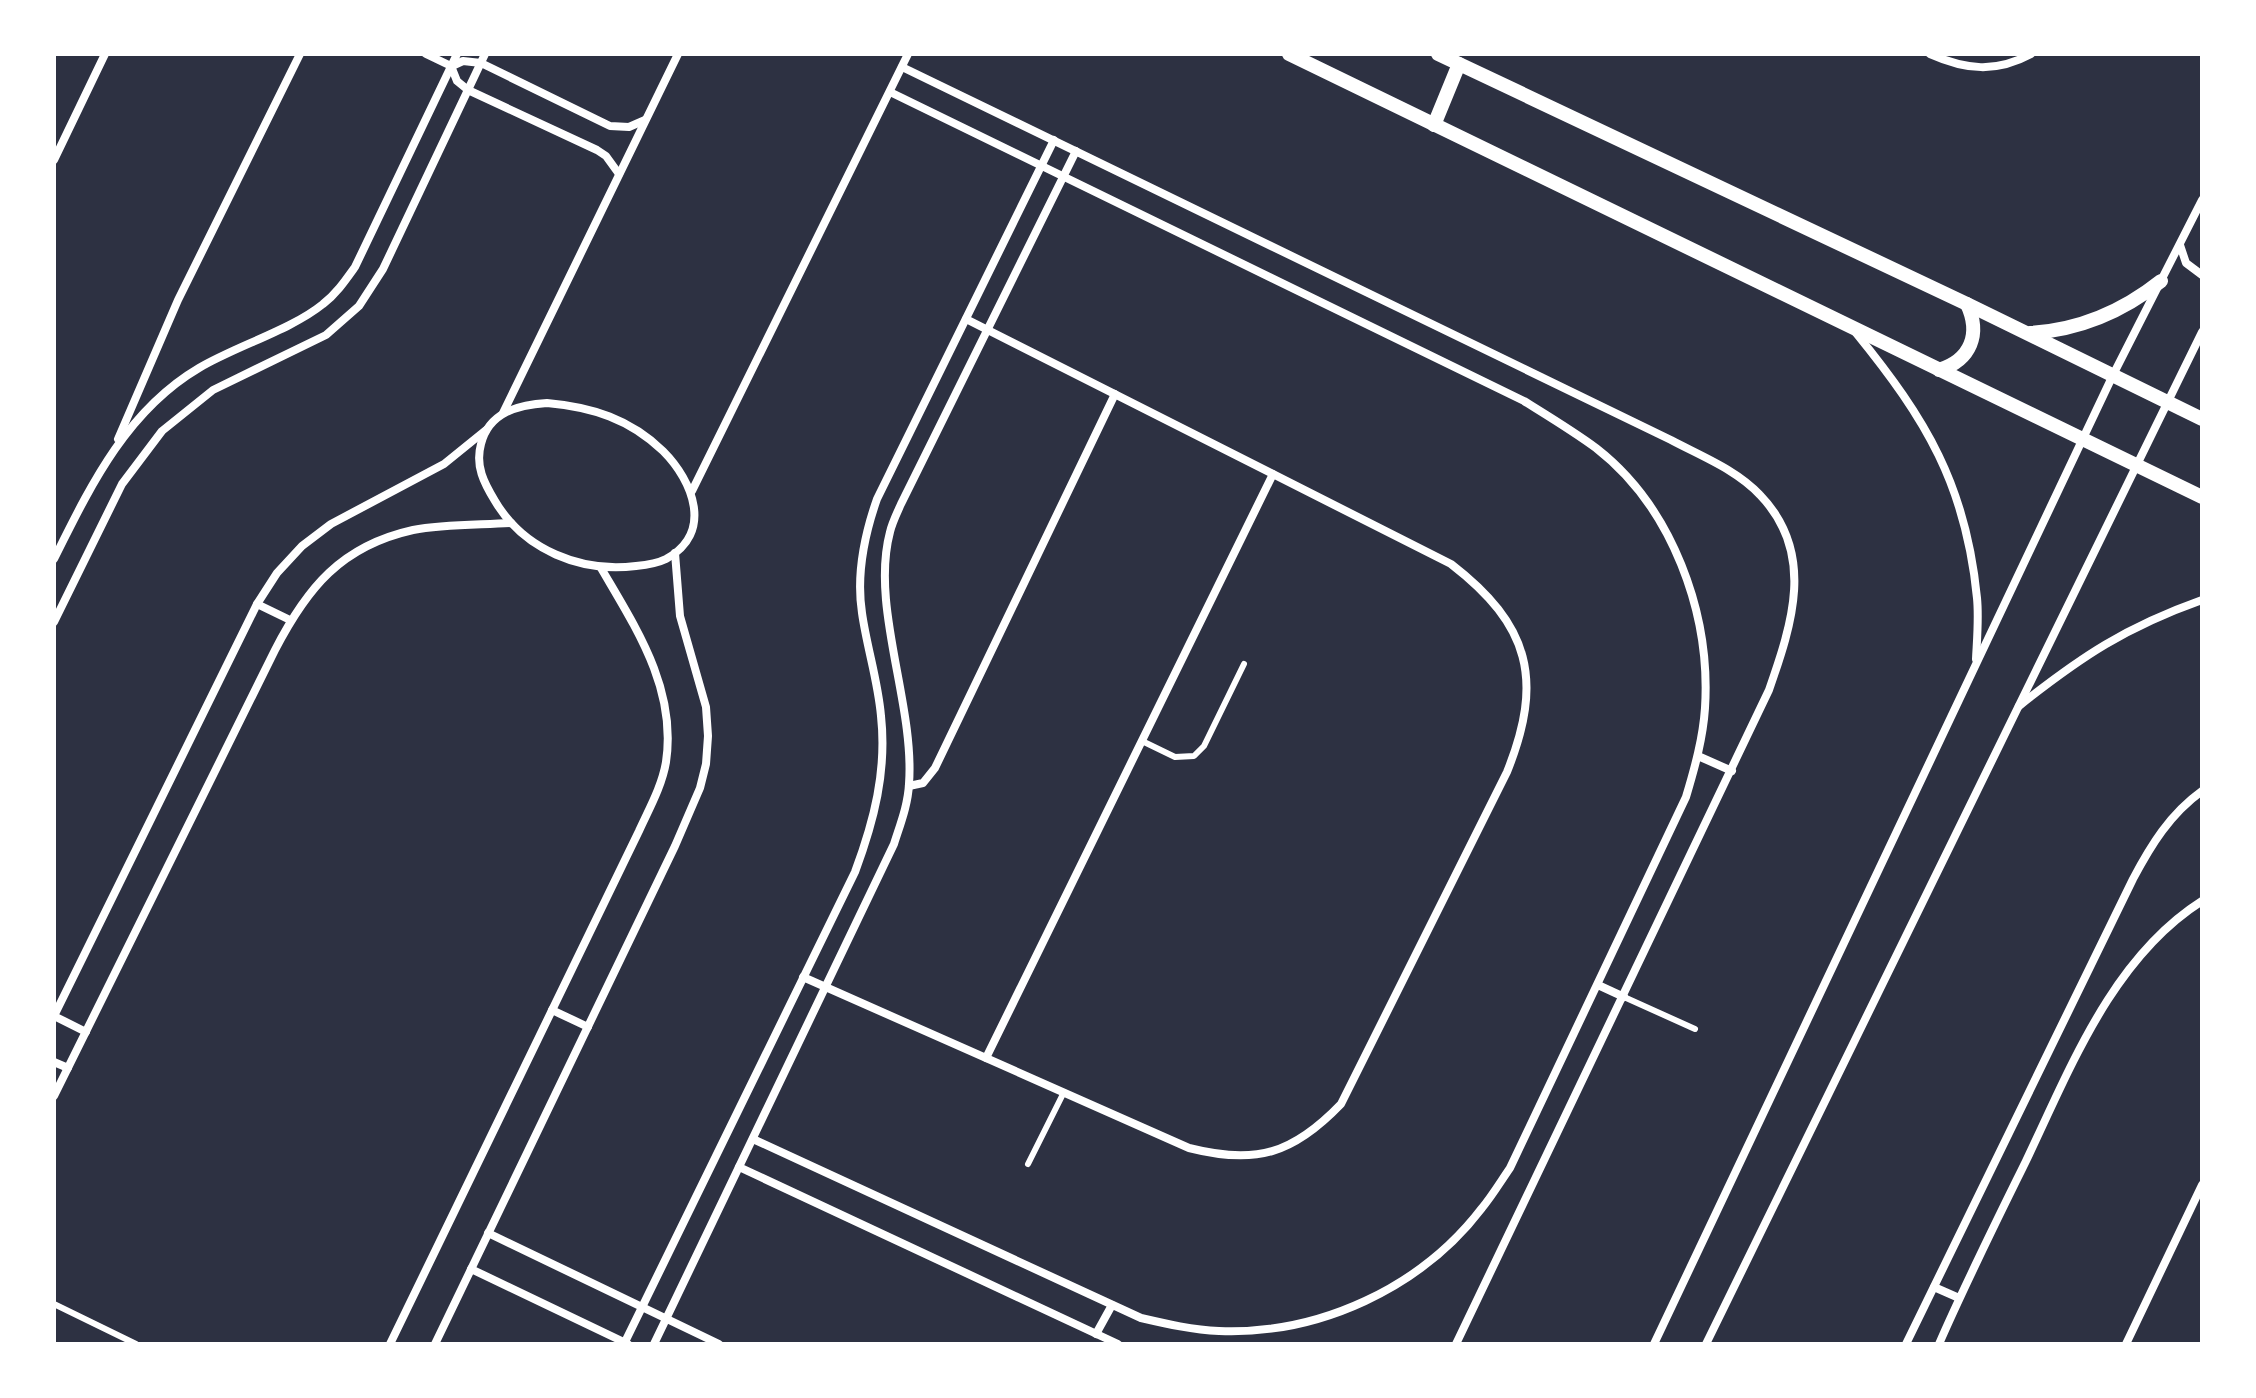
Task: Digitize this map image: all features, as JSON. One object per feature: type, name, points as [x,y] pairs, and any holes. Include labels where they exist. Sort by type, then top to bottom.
[{"type":"street","points":[[54,160],[105,54]]},
{"type":"street","points":[[115,447],[166,324],[300,54]]},
{"type":"street","points":[[426,54],[451,66],[457,81],[468,90],[597,150],[619,174]]},
{"type":"street","points":[[54,559],[94,479],[115,447],[166,392],[196,370],[303,317],[340,288],[355,267],[457,54]]},
{"type":"street","points":[[54,622],[58,605],[122,484],[162,431],[213,390],[326,335],[359,306],[383,269],[485,54]]},
{"type":"street","points":[[86,1032],[54,1016],[257,604],[277,573],[321,531],[444,464],[503,413],[678,54]]},
{"type":"street","points":[[486,430],[479,453],[482,479],[498,507],[525,537],[561,558],[601,568],[654,563],[675,553],[690,532],[694,519],[692,491],[908,54]]},
{"type":"street","points":[[1289,54],[2202,497]]},
{"type":"street","points":[[1438,54],[1967,304],[2202,419]]},
{"type":"street","points":[[1930,54],[1958,65],[1989,68],[2004,66],[2031,54]]},
{"type":"street","points":[[451,66],[463,61],[481,63],[610,126],[629,127],[645,120]]},
{"type":"street","points":[[1434,125],[1459,64]]},
{"type":"street","points":[[902,67],[1671,440],[1733,474],[1759,494],[1779,519],[1791,549],[1796,581],[1792,613],[1769,690],[1456,1344]]},
{"type":"street","points":[[753,1139],[1141,1318],[1180,1327],[1219,1331],[1259,1330],[1298,1324],[1373,1298],[1408,1278],[1447,1246],[1482,1209],[1510,1168],[1675,823],[1698,756],[1705,708],[1705,659],[1697,611],[1682,565],[1660,522],[1632,483],[1597,449],[1524,401],[890,92]]},
{"type":"street","points":[[471,1269],[626,1343],[855,872],[879,795],[883,759],[882,718],[861,611],[861,554],[867,526],[877,499],[1054,140]]},
{"type":"street","points":[[654,1344],[894,844],[909,786],[906,716],[886,596],[885,564],[890,532],[1076,151]]},
{"type":"street","points":[[1654,1344],[2113,375],[2202,200]]},
{"type":"street","points":[[2180,244],[2186,263],[2202,275]]},
{"type":"street","points":[[2026,333],[2047,332],[2088,322],[2127,305],[2161,281]]},
{"type":"street","points":[[1939,370],[1953,366],[1964,357],[1971,345],[1975,331],[1967,304]]},
{"type":"street","points":[[803,977],[1189,1148],[1222,1156],[1256,1156],[1288,1146],[1317,1129],[1341,1104],[1507,772],[1520,740],[1527,706],[1527,672],[1517,638],[1500,608],[1476,583],[1451,564],[966,319]]},
{"type":"street","points":[[1850,327],[1891,376],[1926,427],[1952,482],[1969,540],[1978,601],[1976,662]]},
{"type":"street","points":[[1706,1344],[2202,332]]},
{"type":"street","points":[[909,786],[923,783],[935,768],[1115,394]]},
{"type":"street","points":[[503,413],[525,404],[547,403],[592,409],[613,417],[651,440],[667,455],[692,491]]},
{"type":"street","points":[[986,1058],[1273,474]]},
{"type":"street","points":[[54,1096],[290,620],[313,587],[343,560],[377,541],[415,530],[511,523]]},
{"type":"street","points":[[435,1344],[689,818],[706,764],[706,707],[680,616],[675,553]]},
{"type":"street","points":[[390,1344],[639,831],[666,764],[668,728],[663,693],[652,659],[601,568]]},
{"type":"street","points":[[2015,709],[2069,666],[2112,638],[2158,615],[2202,600]]},
{"type":"street","points":[[257,604],[290,620]]},
{"type":"street","points":[[1698,756],[1732,771]]},
{"type":"street","points":[[1906,1344],[2139,867],[2163,827],[2185,803],[2202,791]]},
{"type":"street","points":[[1939,1344],[2065,1081],[2111,996],[2136,960],[2166,929],[2202,901]]},
{"type":"street","points":[[1598,985],[1624,997]]},
{"type":"street","points":[[552,1010],[588,1027]]},
{"type":"street","points":[[54,1062],[68,1068]]},
{"type":"street","points":[[739,1167],[1118,1344]]},
{"type":"street","points":[[2126,1344],[2202,1185]]},
{"type":"street","points":[[488,1233],[719,1344]]},
{"type":"street","points":[[1934,1287],[1959,1298]]},
{"type":"street","points":[[1096,1334],[1112,1305]]},
{"type":"lane","points":[[54,133],[64,138]]},
{"type":"lane","points":[[1142,741],[1175,757],[1194,756],[1204,746],[1244,664]]},
{"type":"lane","points":[[1624,997],[1695,1029]]},
{"type":"lane","points":[[1028,1164],[1064,1092]]},
{"type":"lane","points":[[54,1304],[136,1344]]}]
